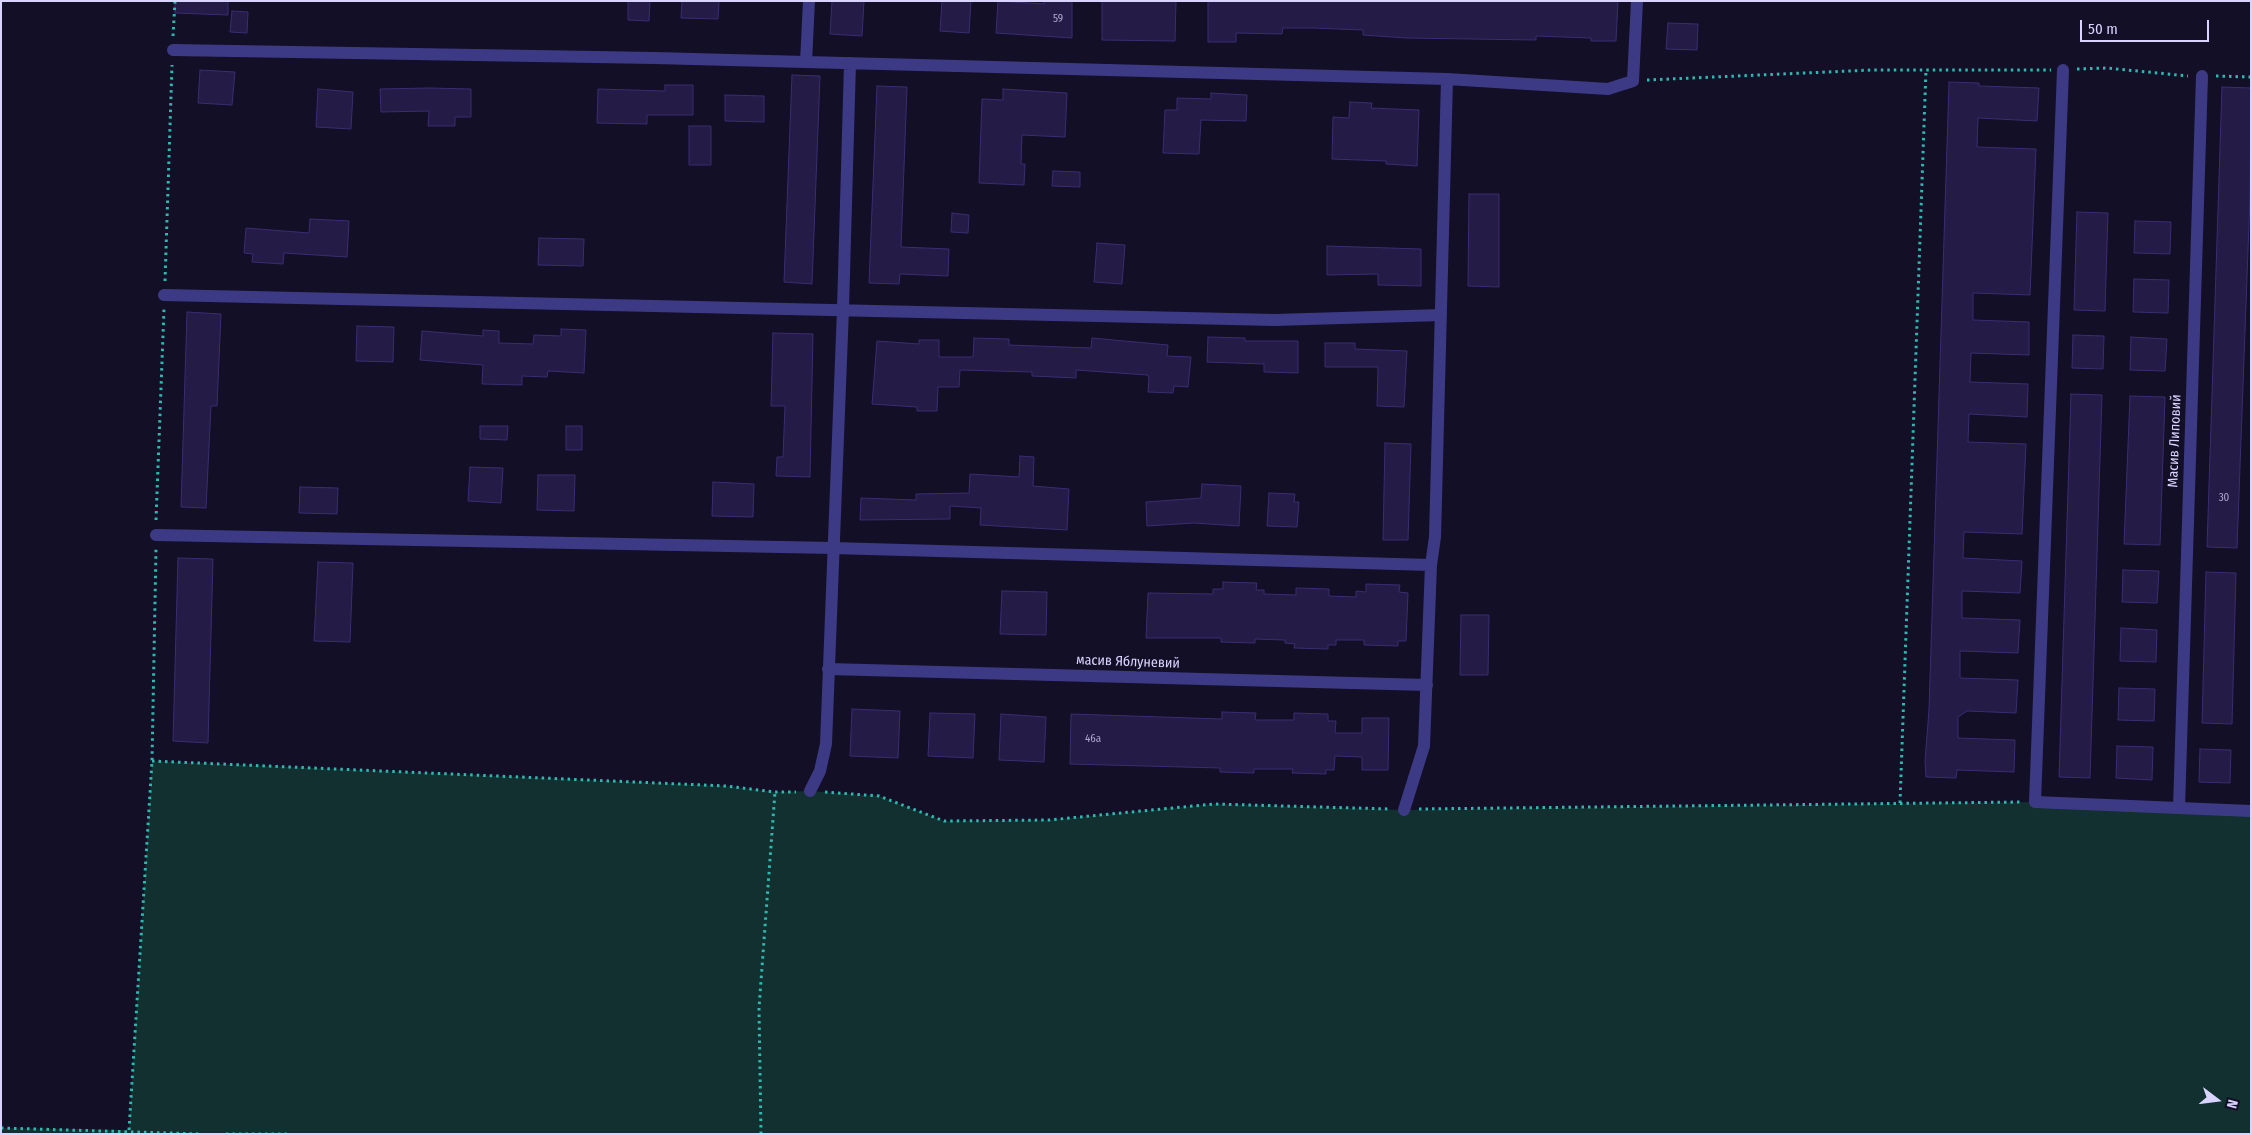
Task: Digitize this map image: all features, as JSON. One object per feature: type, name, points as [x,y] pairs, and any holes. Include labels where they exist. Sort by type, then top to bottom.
[{"type":"street","points":[[806,62],[809,1]]},
{"type":"street","points":[[173,50],[850,63],[1447,79],[1608,89],[1633,81],[1637,1]]},
{"type":"street","points":[[810,791],[820,771],[826,744],[843,309],[850,63]]},
{"type":"street","points":[[2063,70],[2036,802],[2251,811]]},
{"type":"street","name":"Масив Липовий","points":[[2179,808],[2202,76]]},
{"type":"street","points":[[1404,810],[1424,746],[1431,566],[1435,537],[1447,79]]},
{"type":"street","points":[[164,295],[1275,320],[1441,315]]},
{"type":"street","points":[[156,535],[833,548],[1431,566]]},
{"type":"street","name":"масив Яблуневий","points":[[828,669],[1426,686]]},
{"type":"path","points":[[129,1130],[152,761],[156,535],[175,1]]},
{"type":"path","points":[[1633,81],[1926,69],[2063,70],[2107,68],[2202,76],[2251,77]]},
{"type":"path","points":[[1900,804],[1926,69]]},
{"type":"path","points":[[152,761],[726,786],[775,792],[810,791],[879,796],[944,821],[1049,820],[1214,804],[1404,810],[2036,802]]},
{"type":"path","points":[[761,1134],[760,1008],[775,792]]},
{"type":"path","points":[[1,1128],[129,1130],[202,1134]]},
{"type":"path","points":[[226,1134],[290,1134]]},
{"type":"green space","points":[[152,761],[726,786],[775,792],[810,791],[879,796],[944,821],[1049,820],[1214,804],[1404,810],[2035,802],[2251,811],[2251,1134],[1,1134],[1,1128],[129,1130]]},
{"type":"building","points":[[175,1],[228,1],[228,15],[175,13]]},
{"type":"building","points":[[628,1],[650,1],[649,21],[628,20]]},
{"type":"building","points":[[682,1],[719,1],[718,19],[681,18]]},
{"type":"building","points":[[832,1],[864,1],[862,36],[830,34]]},
{"type":"building","points":[[942,1],[971,1],[969,33],[940,31]]},
{"type":"building","points":[[998,1],[1044,4],[1044,1],[1072,1],[1072,38],[996,33]]},
{"type":"building","points":[[1102,1],[1176,1],[1175,41],[1102,40]]},
{"type":"building","points":[[1208,1],[1618,1],[1616,41],[1591,41],[1591,38],[1536,36],[1536,40],[1406,38],[1363,35],[1363,30],[1283,28],[1282,34],[1236,33],[1236,42],[1208,42]]},
{"type":"building","points":[[232,11],[248,12],[247,33],[230,32]]},
{"type":"building","points":[[1668,23],[1698,24],[1697,50],[1666,49]]},
{"type":"building","points":[[200,70],[235,72],[232,105],[198,103]]},
{"type":"building","points":[[792,75],[820,76],[812,284],[784,282]]},
{"type":"building","points":[[1949,82],[1979,83],[1979,86],[2039,88],[2037,121],[1978,118],[1977,147],[2036,149],[2030,295],[1973,293],[1973,320],[2029,322],[2029,355],[1971,353],[1970,382],[2028,384],[2027,417],[1969,414],[1968,442],[2026,444],[2022,534],[1964,532],[1963,558],[2022,561],[2020,593],[1962,591],[1962,618],[2020,620],[2018,653],[1960,651],[1960,678],[2018,680],[2016,713],[1967,711],[1958,717],[1958,738],[2015,740],[2014,772],[1957,770],[1956,778],[1926,777],[1925,761],[1929,710]]},
{"type":"building","points":[[665,85],[693,85],[693,115],[647,115],[647,124],[597,123],[598,89],[665,91]]},
{"type":"building","points":[[877,86],[907,87],[901,247],[949,249],[948,276],[900,274],[899,284],[869,283]]},
{"type":"building","points":[[2222,87],[2251,88],[2250,196],[2237,548],[2207,547]]},
{"type":"building","points":[[318,89],[353,92],[351,129],[316,127]]},
{"type":"building","points":[[380,89],[471,89],[471,117],[455,117],[455,126],[428,126],[429,111],[381,112]]},
{"type":"building","points":[[1003,89],[1067,93],[1065,137],[1022,135],[1021,164],[1025,164],[1024,185],[979,183],[982,99],[1003,100]]},
{"type":"building","points":[[1211,93],[1247,95],[1246,121],[1201,120],[1199,154],[1163,153],[1165,110],[1177,110],[1177,98],[1211,99]]},
{"type":"building","points":[[725,95],[764,96],[764,122],[725,121]]},
{"type":"building","points":[[1350,102],[1372,103],[1371,108],[1419,110],[1417,166],[1386,164],[1386,161],[1332,159],[1333,117],[1349,118]]},
{"type":"building","points":[[689,126],[711,126],[711,165],[689,165]]},
{"type":"building","points":[[1053,171],[1080,172],[1080,187],[1052,186]]},
{"type":"building","points":[[1469,194],[1499,194],[1499,287],[1468,286]]},
{"type":"building","points":[[2077,212],[2108,213],[2105,311],[2074,310]]},
{"type":"building","points":[[952,213],[969,215],[968,233],[951,232]]},
{"type":"building","points":[[310,219],[349,221],[347,257],[284,253],[283,264],[252,262],[253,254],[244,253],[246,228],[309,233]]},
{"type":"building","points":[[2135,221],[2171,222],[2170,254],[2134,253]]},
{"type":"building","points":[[539,238],[584,239],[583,266],[538,265]]},
{"type":"building","points":[[1097,243],[1125,245],[1122,284],[1094,282]]},
{"type":"building","points":[[1327,246],[1421,249],[1421,286],[1378,285],[1378,274],[1327,275]]},
{"type":"building","points":[[2134,279],[2169,280],[2168,313],[2133,312]]},
{"type":"building","points":[[187,312],[221,314],[217,406],[211,406],[206,508],[181,507]]},
{"type":"building","points":[[357,326],[394,327],[393,362],[356,361]]},
{"type":"building","points":[[561,329],[586,330],[584,373],[548,371],[547,377],[522,376],[522,385],[482,384],[483,365],[420,360],[422,331],[483,336],[483,330],[499,331],[499,343],[533,344],[534,335],[561,336]]},
{"type":"building","points":[[773,333],[813,334],[810,477],[776,476],[777,457],[783,457],[785,406],[771,406]]},
{"type":"building","points":[[2073,335],[2104,336],[2103,369],[2072,368]]},
{"type":"building","points":[[1208,337],[1245,338],[1245,341],[1298,341],[1298,373],[1264,372],[1264,364],[1207,362]]},
{"type":"building","points":[[2131,337],[2167,339],[2165,371],[2130,370]]},
{"type":"building","points":[[974,338],[1009,339],[1009,345],[1091,348],[1092,338],[1168,345],[1167,356],[1191,357],[1188,387],[1174,386],[1173,393],[1148,392],[1149,377],[1147,375],[1076,370],[1076,378],[1032,376],[1032,372],[960,370],[959,387],[938,387],[937,411],[917,411],[917,407],[872,404],[877,341],[919,344],[919,340],[939,340],[939,357],[973,357]]},
{"type":"building","points":[[1325,343],[1355,343],[1355,349],[1407,351],[1404,407],[1377,406],[1378,367],[1325,367]]},
{"type":"building","points":[[2071,394],[2102,395],[2090,778],[2059,777]]},
{"type":"building","points":[[2130,396],[2165,397],[2160,545],[2124,544]]},
{"type":"building","points":[[480,426],[508,426],[507,440],[480,439]]},
{"type":"building","points":[[566,426],[582,426],[582,450],[566,450]]},
{"type":"building","points":[[1385,443],[1411,444],[1408,540],[1383,540]]},
{"type":"building","points":[[1020,456],[1034,457],[1033,486],[1069,489],[1067,530],[980,525],[981,508],[950,506],[950,519],[860,520],[861,498],[916,500],[916,494],[969,493],[970,474],[1019,477]]},
{"type":"building","points":[[470,467],[503,468],[501,503],[468,501]]},
{"type":"building","points":[[538,475],[575,475],[574,511],[537,510]]},
{"type":"building","points":[[713,482],[754,484],[753,517],[712,516]]},
{"type":"building","points":[[1202,484],[1241,486],[1239,526],[1194,523],[1147,526],[1146,502],[1201,498]]},
{"type":"building","points":[[300,487],[338,488],[337,514],[299,513]]},
{"type":"building","points":[[1269,493],[1295,494],[1294,502],[1299,502],[1297,527],[1267,526]]},
{"type":"building","points":[[178,558],[213,559],[208,743],[173,741]]},
{"type":"building","points":[[318,562],[353,563],[350,642],[314,641]]},
{"type":"building","points":[[2123,570],[2159,571],[2157,603],[2122,602]]},
{"type":"building","points":[[2206,572],[2236,573],[2232,724],[2202,723]]},
{"type":"building","points":[[1223,582],[1257,583],[1256,590],[1264,590],[1264,594],[1296,595],[1296,588],[1329,589],[1329,596],[1356,597],[1356,591],[1366,592],[1366,584],[1400,585],[1399,592],[1408,593],[1406,641],[1398,641],[1398,646],[1364,645],[1364,640],[1336,640],[1336,645],[1328,645],[1328,649],[1294,648],[1295,644],[1285,643],[1285,640],[1255,639],[1255,643],[1221,642],[1221,638],[1146,638],[1148,593],[1213,594],[1213,589],[1223,589]]},
{"type":"building","points":[[1002,591],[1047,592],[1046,635],[1000,634]]},
{"type":"building","points":[[1461,615],[1489,615],[1488,675],[1460,675]]},
{"type":"building","points":[[2121,628],[2157,630],[2156,662],[2120,661]]},
{"type":"building","points":[[2119,688],[2155,689],[2154,721],[2118,720]]},
{"type":"building","points":[[852,709],[900,711],[898,758],[850,756]]},
{"type":"building","points":[[1222,712],[1256,713],[1255,720],[1294,720],[1294,713],[1328,714],[1328,721],[1336,721],[1335,733],[1362,733],[1362,718],[1389,718],[1388,770],[1362,770],[1362,757],[1335,756],[1334,770],[1326,770],[1326,774],[1292,773],[1293,769],[1254,769],[1254,773],[1220,772],[1220,768],[1070,764],[1071,714],[1222,719]]},
{"type":"building","points":[[930,713],[975,714],[973,758],[928,756]]},
{"type":"building","points":[[1001,714],[1046,717],[1044,762],[999,760]]},
{"type":"building","points":[[2117,746],[2153,747],[2152,780],[2116,778]]},
{"type":"building","points":[[2200,749],[2231,750],[2230,783],[2199,782]]}]
